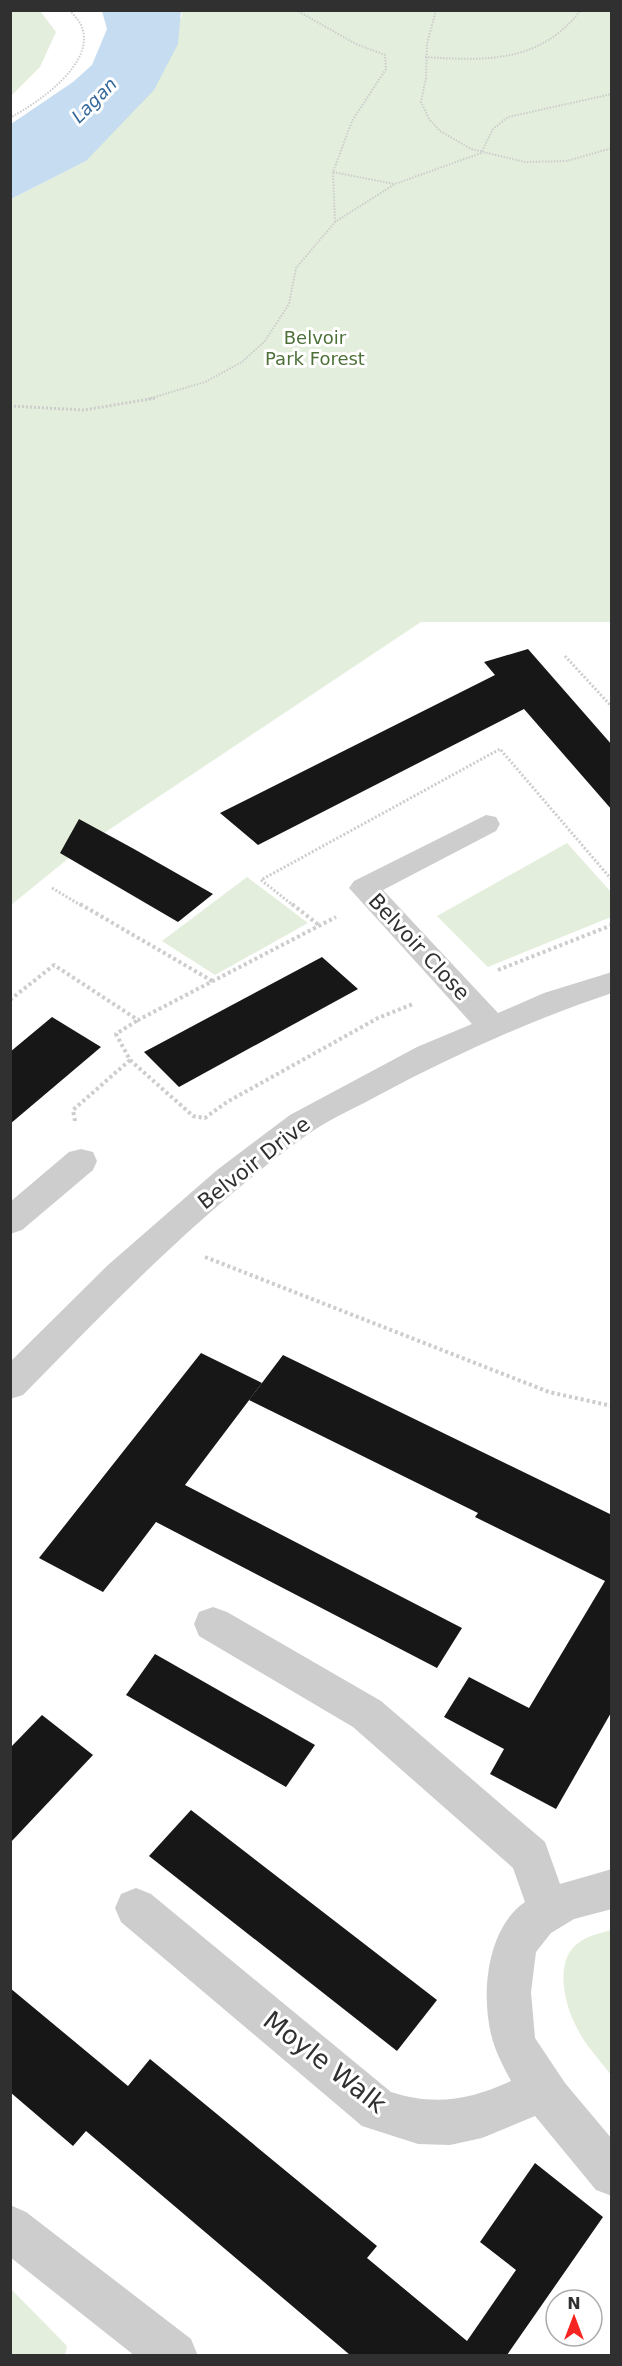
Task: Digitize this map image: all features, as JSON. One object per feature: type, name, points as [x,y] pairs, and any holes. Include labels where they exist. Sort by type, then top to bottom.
[{"type":"street","name":"Belvoir Close","points":[[486,824],[364,888],[493,1027]]},
{"type":"street","name":"Belvoir Drive","points":[[10,1385],[120,1274],[301,1122],[428,1055],[555,1001],[612,982]]},
{"type":"street","points":[[10,1221],[81,1161]]},
{"type":"street","points":[[213,1624],[368,1714],[530,1856],[548,1908]]},
{"type":"street","points":[[612,1889],[548,1908],[525,1927],[510,1967],[509,2013],[517,2048],[542,2089],[612,2174]]},
{"type":"street","name":"Moyle Walk","points":[[136,1908],[378,2110],[420,2122],[458,2121],[501,2110],[542,2089]]},
{"type":"street","points":[[10,2228],[174,2355]]},
{"type":"path","points":[[10,118],[26,110],[60,85],[79,62],[84,37],[78,17],[70,10]]},
{"type":"path","points":[[296,10],[356,44],[386,55],[386,69],[379,83],[352,121],[333,172],[335,222]]},
{"type":"path","points":[[436,10],[425,57],[427,76],[421,103],[430,123],[454,141],[481,153],[539,164],[568,161],[612,148]]},
{"type":"path","points":[[425,57],[484,61],[527,51],[557,36],[581,10]]},
{"type":"path","points":[[10,406],[84,410],[155,398],[205,382],[242,362],[265,341],[289,304],[296,268],[335,222],[395,184],[431,169],[481,153],[493,129],[508,117],[612,94]]},
{"type":"path","points":[[333,172],[395,184]]},
{"type":"path","points":[[565,656],[612,706]]},
{"type":"path","points":[[52,888],[214,982]]},
{"type":"path","points":[[364,888],[356,907],[138,1020],[116,1034],[130,1060],[193,1116],[205,1118],[227,1102],[378,1018],[612,925]]},
{"type":"path","points":[[10,1000],[54,965],[138,1020]]},
{"type":"path","points":[[81,1161],[73,1110],[130,1060]]},
{"type":"path","points":[[160,1239],[549,1392],[612,1406]]},
{"type":"green space","points":[[11,10],[40,11],[56,32],[40,67],[11,96]]},
{"type":"green space","name":"Belvoir Park Forest","points":[[181,11],[611,11],[611,622],[421,622],[80,849],[11,905],[11,199],[86,161],[182,16]]},
{"type":"green space","points":[[567,843],[611,892],[611,917],[488,967],[437,916]]},
{"type":"green space","points":[[247,877],[308,923],[215,975],[162,941]]},
{"type":"green space","points":[[612,1930],[611,2075],[579,2033],[565,1993],[564,1969],[572,1949],[581,1941]]},
{"type":"green space","points":[[11,2289],[67,2346],[65,2355],[11,2355]]},
{"type":"water","name":"Lagan","points":[[102,11],[181,11],[178,44],[154,90],[86,161],[11,199],[11,124],[73,82],[92,65],[107,29]]},
{"type":"building","points":[[528,649],[612,745],[612,810],[524,709],[258,845],[220,813],[495,675],[484,662]]},
{"type":"building","points":[[79,819],[213,894],[178,922],[60,853]]},
{"type":"building","points":[[322,957],[358,989],[179,1087],[144,1052]]},
{"type":"building","points":[[52,1017],[101,1047],[10,1124],[10,1052]]},
{"type":"building","points":[[201,1353],[262,1383],[185,1485],[462,1628],[437,1668],[156,1522],[103,1592],[39,1558]]},
{"type":"building","points":[[283,1355],[612,1515],[612,1711],[556,1809],[490,1774],[504,1749],[444,1717],[469,1677],[529,1708],[605,1581],[475,1517],[478,1513],[249,1400]]},
{"type":"building","points":[[155,1654],[315,1745],[286,1787],[126,1695]]},
{"type":"building","points":[[42,1715],[93,1755],[10,1843],[10,1748]]},
{"type":"building","points":[[191,1810],[437,2000],[397,2051],[149,1856]]},
{"type":"building","points":[[10,1988],[128,2086],[150,2059],[377,2246],[367,2258],[467,2341],[516,2270],[480,2242],[535,2163],[603,2217],[554,2288],[544,2288],[544,2302],[507,2355],[350,2355],[86,2131],[73,2146],[10,2092]]}]
